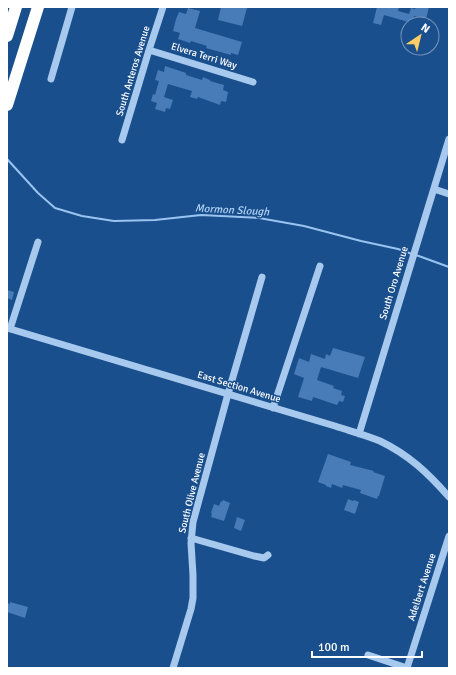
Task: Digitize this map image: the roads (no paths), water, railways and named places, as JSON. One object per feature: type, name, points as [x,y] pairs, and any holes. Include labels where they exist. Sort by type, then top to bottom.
[{"type":"highway","points":[[7,36],[16,7]]},
{"type":"highway","points":[[7,105],[38,7]]},
{"type":"street","points":[[51,79],[72,7]]},
{"type":"street","name":"South Anteros Avenue","points":[[122,140],[163,7]]},
{"type":"street","name":"Elvera Terri Way","points":[[149,50],[253,82]]},
{"type":"street","name":"South Oro Avenue","points":[[359,434],[449,139]]},
{"type":"street","points":[[434,189],[449,194]]},
{"type":"street","points":[[9,328],[38,242]]},
{"type":"street","points":[[273,408],[320,266]]},
{"type":"street","name":"South Olive Avenue","points":[[173,668],[193,598],[194,586],[191,538],[193,522],[262,277]]},
{"type":"street","name":"East Section Avenue","points":[[9,328],[379,441],[402,453],[418,465],[449,497]]},
{"type":"street","name":"Adelbert Avenue","points":[[407,668],[449,536]]},
{"type":"street","points":[[191,538],[254,556],[264,558],[268,555]]},
{"type":"street","points":[[368,655],[407,668]]},
{"type":"waterway","name":"Mormon Slough","points":[[7,159],[38,193],[55,208],[82,216],[114,221],[155,220],[201,215],[259,218],[304,226],[398,249],[412,254]]},
{"type":"waterway","name":"Mormon Slough","points":[[416,255],[449,267]]}]
